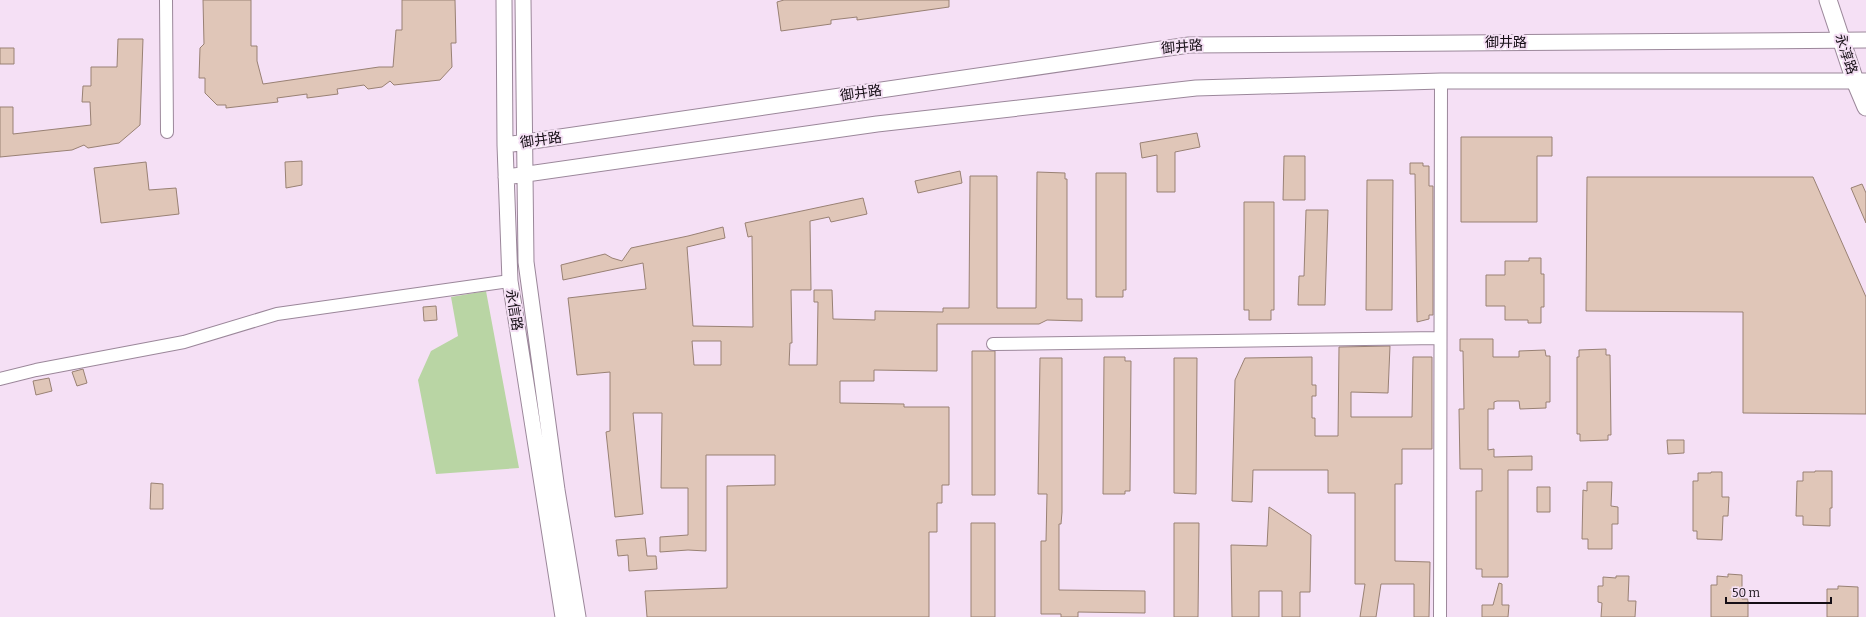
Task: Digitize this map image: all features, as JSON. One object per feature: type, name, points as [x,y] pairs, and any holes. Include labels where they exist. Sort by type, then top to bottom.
[{"type":"main road","name":"永淳路","points":[[1828,0],[1841,39],[1860,81],[1866,107]]},
{"type":"street","points":[[166,0],[167,132]]},
{"type":"street","name":"永信路","points":[[504,0],[505,145],[510,281],[563,617]]},
{"type":"street","name":"永信路","points":[[523,0],[526,262],[557,490],[578,617]]},
{"type":"street","name":"御井路","points":[[505,145],[1190,45],[1866,40]]},
{"type":"street","points":[[1440,617],[1441,81]]},
{"type":"street","points":[[506,177],[877,124],[1196,88],[1441,81],[1860,81]]},
{"type":"street","points":[[0,379],[36,370],[184,342],[278,314],[510,281]]},
{"type":"street","points":[[993,344],[1440,338]]},
{"type":"green space","points":[[486,291],[519,468],[436,474],[418,380],[431,351],[458,336],[451,297]]},
{"type":"building","points":[[203,0],[251,0],[251,46],[257,46],[257,61],[263,84],[379,67],[393,67],[396,30],[402,30],[402,0],[455,0],[456,43],[451,43],[452,67],[440,80],[394,85],[390,81],[382,87],[368,89],[364,85],[337,89],[338,94],[307,98],[307,94],[277,98],[278,102],[226,108],[226,105],[217,105],[205,93],[205,78],[199,78],[200,48],[204,44]]},
{"type":"building","points":[[784,0],[949,0],[949,7],[857,20],[857,17],[831,20],[831,24],[781,31],[777,2]]},
{"type":"building","points":[[118,39],[143,39],[140,125],[119,143],[88,148],[84,145],[72,150],[0,157],[0,107],[13,107],[13,134],[91,125],[90,102],[82,102],[83,86],[91,86],[91,67],[117,67]]},
{"type":"building","points":[[0,48],[14,48],[14,64],[0,64]]},
{"type":"building","points":[[1197,133],[1200,147],[1175,152],[1175,192],[1157,192],[1157,155],[1142,158],[1140,143]]},
{"type":"building","points":[[1461,137],[1552,137],[1552,156],[1537,156],[1537,222],[1461,222]]},
{"type":"building","points":[[1284,156],[1305,156],[1305,200],[1283,200]]},
{"type":"building","points":[[302,161],[302,185],[286,188],[285,162]]},
{"type":"building","points":[[146,162],[149,190],[176,188],[179,214],[101,223],[94,168]]},
{"type":"building","points":[[1410,163],[1423,163],[1423,166],[1429,166],[1429,186],[1433,186],[1433,315],[1429,315],[1429,319],[1417,322],[1415,174],[1410,174]]},
{"type":"building","points":[[960,171],[962,183],[918,193],[915,181]]},
{"type":"building","points":[[1037,172],[1065,173],[1065,179],[1067,179],[1067,299],[1082,299],[1082,321],[1047,320],[1039,324],[937,324],[937,371],[874,370],[874,381],[840,381],[840,403],[904,404],[904,407],[949,407],[949,485],[942,485],[942,503],[937,503],[937,532],[929,532],[929,617],[647,617],[645,591],[727,588],[727,486],[775,485],[775,455],[706,455],[706,551],[688,550],[660,552],[660,537],[688,535],[688,488],[661,488],[662,413],[633,413],[643,514],[615,517],[606,432],[610,431],[610,372],[577,375],[568,298],[646,289],[643,263],[563,280],[561,265],[605,254],[622,261],[631,248],[723,227],[725,238],[687,247],[693,326],[753,327],[752,236],[748,237],[745,223],[863,198],[867,214],[831,222],[829,217],[810,221],[811,290],[791,290],[792,343],[790,343],[789,365],[817,365],[818,302],[814,302],[814,290],[832,290],[833,319],[875,320],[875,311],[943,312],[943,308],[969,308],[970,176],[997,176],[997,308],[1036,308]],"holes":[[[692,341],[721,341],[721,365],[694,365]]]},
{"type":"building","points":[[1096,173],[1126,173],[1126,290],[1123,290],[1123,297],[1096,297]]},
{"type":"building","points":[[1587,177],[1813,177],[1866,297],[1866,414],[1743,413],[1743,312],[1586,311]]},
{"type":"building","points":[[1367,180],[1393,180],[1392,310],[1366,310]]},
{"type":"building","points":[[1862,184],[1866,193],[1866,223],[1851,188]]},
{"type":"building","points":[[1244,202],[1274,202],[1274,310],[1271,310],[1271,320],[1249,320],[1249,310],[1244,310]]},
{"type":"building","points":[[1306,210],[1328,210],[1325,305],[1298,305],[1299,276],[1304,276]]},
{"type":"building","points":[[1529,258],[1541,258],[1541,274],[1544,274],[1544,307],[1541,307],[1541,323],[1528,323],[1528,320],[1505,320],[1505,306],[1486,306],[1486,275],[1505,275],[1505,261],[1529,261]]},
{"type":"building","points":[[436,306],[437,320],[424,321],[423,307]]},
{"type":"building","points":[[1460,339],[1493,339],[1493,357],[1519,357],[1519,351],[1545,350],[1546,356],[1550,356],[1550,402],[1546,402],[1546,408],[1520,409],[1519,401],[1497,401],[1494,402],[1494,409],[1488,409],[1488,450],[1494,449],[1494,457],[1532,456],[1532,470],[1508,470],[1508,577],[1482,577],[1482,569],[1476,569],[1476,491],[1482,491],[1482,469],[1460,469],[1459,409],[1464,409],[1463,351],[1460,351]]},
{"type":"building","points":[[1390,346],[1388,393],[1351,392],[1351,417],[1412,417],[1413,357],[1432,357],[1432,449],[1402,449],[1402,484],[1395,484],[1395,561],[1430,562],[1429,617],[1414,617],[1414,584],[1381,584],[1376,617],[1360,617],[1365,584],[1355,584],[1355,493],[1328,493],[1328,470],[1253,470],[1252,502],[1232,501],[1235,380],[1245,358],[1312,357],[1312,385],[1316,385],[1316,396],[1312,396],[1312,418],[1315,418],[1315,436],[1338,436],[1339,347]]},
{"type":"building","points":[[1606,349],[1606,355],[1610,355],[1611,435],[1608,435],[1608,440],[1580,441],[1580,434],[1577,434],[1577,357],[1579,357],[1579,350]]},
{"type":"building","points":[[972,351],[995,351],[995,495],[972,495]]},
{"type":"building","points":[[1104,357],[1125,357],[1125,361],[1131,361],[1130,491],[1125,491],[1125,494],[1103,494]]},
{"type":"building","points":[[1040,358],[1062,358],[1062,512],[1061,524],[1059,524],[1059,590],[1145,591],[1145,613],[1078,612],[1078,617],[1061,617],[1061,614],[1041,614],[1041,541],[1046,541],[1047,494],[1038,494]]},
{"type":"building","points":[[1174,358],[1197,358],[1196,494],[1174,493]]},
{"type":"building","points":[[83,369],[87,383],[77,386],[72,372]]},
{"type":"building","points":[[49,378],[52,391],[36,395],[33,381]]},
{"type":"building","points":[[1667,440],[1684,440],[1684,453],[1668,454]]},
{"type":"building","points":[[1832,471],[1832,508],[1830,508],[1830,526],[1803,525],[1803,516],[1796,516],[1797,481],[1803,481],[1803,472]]},
{"type":"building","points":[[1722,472],[1722,497],[1729,497],[1728,516],[1723,516],[1722,540],[1697,539],[1697,531],[1693,531],[1693,481],[1698,481],[1698,473]]},
{"type":"building","points":[[1587,482],[1612,482],[1611,506],[1618,507],[1618,524],[1612,524],[1612,549],[1588,549],[1588,539],[1582,539],[1583,490],[1587,491]]},
{"type":"building","points":[[151,483],[163,484],[163,509],[150,509]]},
{"type":"building","points":[[1537,487],[1550,487],[1550,512],[1537,512]]},
{"type":"building","points":[[1269,507],[1311,535],[1310,592],[1300,592],[1300,617],[1282,617],[1282,591],[1259,591],[1259,617],[1232,617],[1231,545],[1267,546]]},
{"type":"building","points":[[971,523],[995,523],[995,617],[971,617]]},
{"type":"building","points":[[1174,523],[1199,523],[1198,617],[1174,617]]},
{"type":"building","points":[[645,538],[647,556],[656,556],[657,569],[629,571],[628,555],[618,556],[616,540]]},
{"type":"building","points":[[1728,574],[1742,575],[1742,599],[1748,599],[1748,617],[1711,617],[1711,585],[1717,585],[1717,576],[1728,577]]},
{"type":"building","points":[[1616,576],[1629,576],[1628,601],[1636,601],[1635,617],[1601,617],[1602,603],[1598,602],[1598,586],[1603,586],[1603,577],[1616,578]]},
{"type":"building","points":[[1499,583],[1502,584],[1502,605],[1509,605],[1508,617],[1482,617],[1482,605],[1493,605]]},
{"type":"building","points":[[1838,586],[1858,587],[1858,617],[1827,617],[1827,589],[1838,589]]}]
